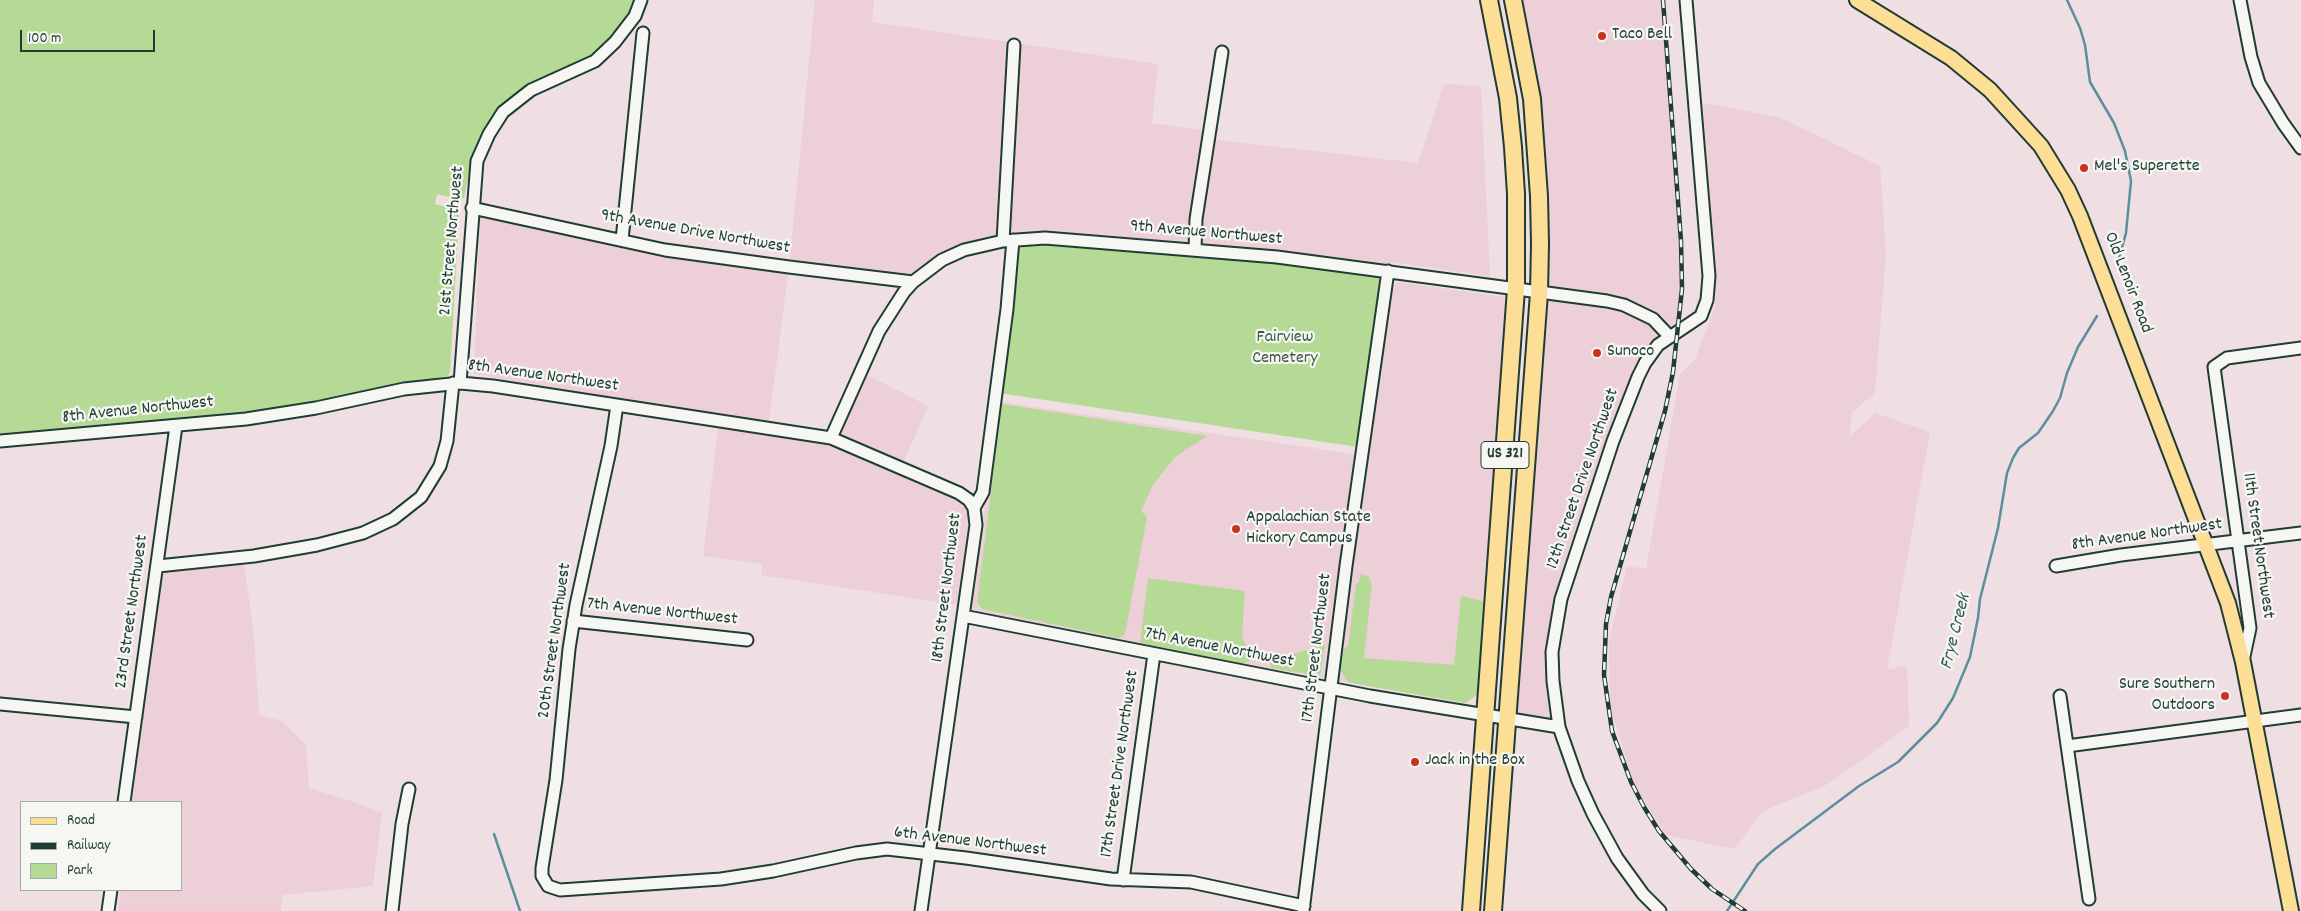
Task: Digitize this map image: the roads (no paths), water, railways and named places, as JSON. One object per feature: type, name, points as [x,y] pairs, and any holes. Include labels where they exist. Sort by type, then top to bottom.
[{"type":"highway","name":"US 321","points":[[1471,911],[1516,289],[1516,194],[1513,146],[1508,98],[1489,0]]},
{"type":"highway","name":"US 321","points":[[1493,911],[1538,293],[1539,196],[1532,108],[1513,0]]},
{"type":"main road","name":"Old Lenoir Road","points":[[1857,0],[1923,40],[1972,74],[2023,124],[2054,167],[2080,216],[2099,262],[2228,603],[2243,662]]},
{"type":"main road","name":"11th Street Northwest","points":[[2243,662],[2291,911]]},
{"type":"street","name":"21st Street Northwest","points":[[158,566],[254,556],[308,547],[360,534],[394,519],[421,497],[440,466],[447,441],[457,383],[477,161],[489,134],[503,112],[531,90],[595,61],[616,42],[635,16],[641,0]]},
{"type":"street","name":"12th Street Drive Northwest","points":[[1660,911],[1627,873],[1608,843],[1578,781],[1559,727],[1553,688],[1552,652],[1561,599],[1607,459],[1638,378],[1651,353],[1670,336],[1678,334],[1701,316],[1705,307],[1708,288],[1686,0]]},
{"type":"street","points":[[2240,0],[2247,42],[2259,83],[2270,104],[2301,148]]},
{"type":"street","points":[[622,240],[643,33]]},
{"type":"street","name":"18th Street Northwest","points":[[921,911],[976,525],[974,508],[983,492],[1007,309],[1014,45]]},
{"type":"street","points":[[1195,250],[1196,220],[1222,52]]},
{"type":"street","name":"9th Avenue Drive Northwest","points":[[472,208],[665,250],[913,282]]},
{"type":"street","name":"9th Avenue Northwest","points":[[831,438],[879,331],[896,303],[913,282],[930,268],[953,255],[976,247],[1008,241],[1045,238],[1277,257],[1516,289],[1624,306],[1653,319],[1670,336]]},
{"type":"street","name":"17th Street Northwest","points":[[1303,909],[1346,566],[1388,271]]},
{"type":"street","name":"11th Street Northwest","points":[[2243,662],[2250,628],[2213,373],[2217,363],[2227,358],[2301,348]]},
{"type":"street","name":"8th Avenue Northwest","points":[[0,440],[176,426],[280,415],[404,389],[457,383],[492,386],[831,438],[959,493],[969,500],[974,508]]},
{"type":"street","name":"20th Street Northwest","points":[[545,883],[542,868],[556,780],[573,621],[611,446],[617,405]]},
{"type":"street","name":"23rd Street Northwest","points":[[124,801],[176,426]]},
{"type":"street","name":"8th Avenue Northwest","points":[[2056,566],[2301,533]]},
{"type":"street","name":"7th Avenue Northwest","points":[[963,616],[1486,717],[1559,727]]},
{"type":"street","name":"7th Avenue Northwest","points":[[573,621],[747,640]]},
{"type":"street","name":"17th Street Drive Northwest","points":[[1123,880],[1154,654]]},
{"type":"street","points":[[2060,696],[2089,898]]},
{"type":"street","points":[[0,704],[136,717]]},
{"type":"street","points":[[2067,746],[2301,715]]},
{"type":"street","points":[[392,911],[402,824],[410,789]]},
{"type":"street","name":"6th Avenue Northwest","points":[[545,883],[552,889],[560,890],[701,880],[756,874],[871,850],[901,850],[1123,880],[1191,882],[1303,909]]},
{"type":"street","points":[[108,911],[111,891]]},
{"type":"waterway","name":"Frye Creek","points":[[2067,0],[2080,28],[2085,45],[2090,82],[2114,123],[2125,151],[2131,181],[2126,233],[2118,262]]},
{"type":"waterway","name":"Frye Creek","points":[[1727,911],[1758,864],[1859,786],[1898,762],[1937,723],[1953,698],[1970,657],[1980,599],[1998,528],[2007,473],[2019,448],[2038,433],[2053,411],[2060,398],[2067,373],[2078,347],[2097,316]]},
{"type":"waterway","points":[[494,834],[520,911]]},
{"type":"railway","points":[[1663,0],[1681,241],[1682,289],[1673,372],[1665,411],[1611,597],[1606,624],[1604,675],[1612,731],[1631,782],[1644,807],[1659,831],[1691,869],[1712,889],[1745,911]]},
{"type":"place","name":"Taco Bell","points":[[1602,36]]},
{"type":"place","name":"Mel's Superette","points":[[2084,168]]},
{"type":"place","name":"Sunoco","points":[[1597,353]]},
{"type":"place","name":"Appalachian State Hickory Campus","points":[[1236,529]]},
{"type":"place","name":"Sure Southern Outdoors","points":[[2225,696]]},
{"type":"place","name":"Jack in the Box","points":[[1415,762]]},
{"type":"park label","name":"Fairview Cemetery","points":[[1285,349]]}]
